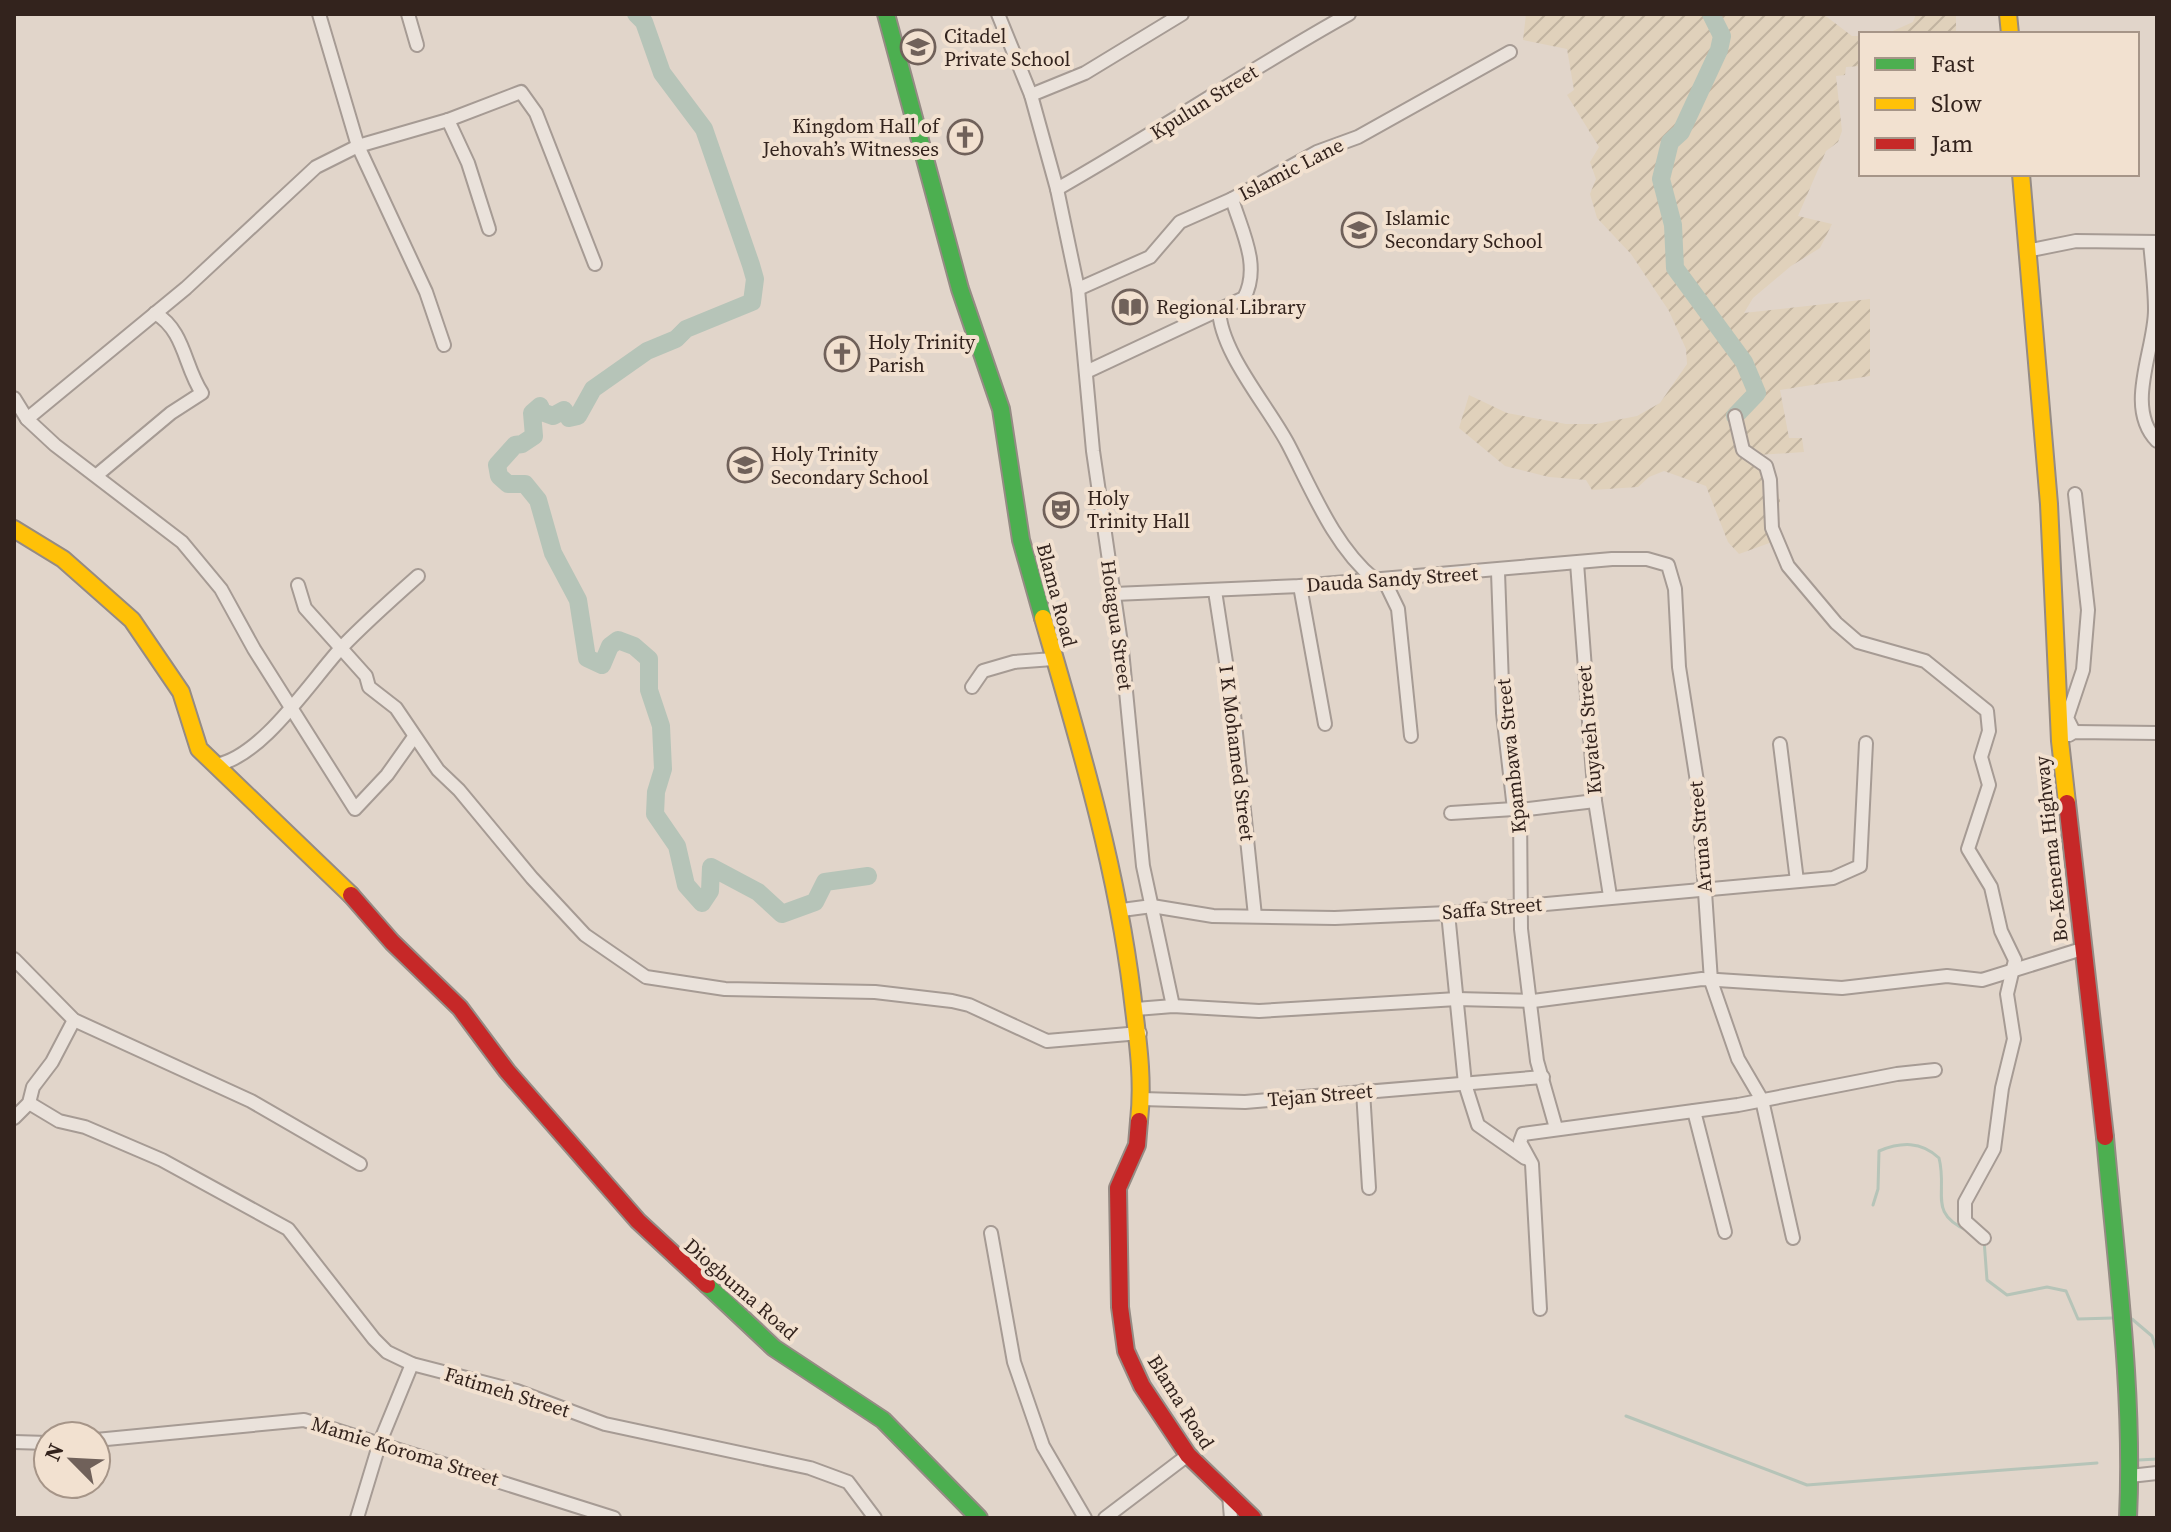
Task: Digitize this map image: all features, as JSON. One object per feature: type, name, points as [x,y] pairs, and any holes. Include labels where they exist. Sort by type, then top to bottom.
[{"type":"main road","name":"Blama Road","points":[[886,14],[960,289],[1001,409],[1021,540],[1098,808],[1122,910],[1140,1033],[1142,1099],[1137,1145],[1118,1188],[1120,1307],[1126,1351],[1142,1386],[1188,1455],[1253,1518]]},
{"type":"main road","name":"Bo-Kenema Highway","points":[[2021,176],[2082,949],[2099,1064],[2116,1288],[2123,1340],[2130,1476],[2128,1518]]},
{"type":"main road","name":"Diogbuma Road","points":[[14,529],[63,559],[118,605],[145,635],[181,692],[199,749],[347,890],[392,942],[460,1008],[507,1071],[638,1221],[774,1348],[883,1420],[979,1518]]},
{"type":"street","points":[[319,14],[358,146],[426,292],[444,345]]},
{"type":"street","points":[[408,14],[417,45]]},
{"type":"street","name":"Hotagua Street","points":[[998,14],[1031,95],[1057,189],[1078,289],[1102,524],[1114,594],[1143,866],[1173,1006]]},
{"type":"street","name":"Kpulun Street","points":[[1057,189],[1140,143],[1237,78],[1282,57],[1349,14]]},
{"type":"street","points":[[1031,95],[1085,73],[1176,15]]},
{"type":"street","name":"Islamic Lane","points":[[1078,289],[1150,257],[1180,222],[1232,199],[1317,152],[1358,137],[1510,52]]},
{"type":"street","points":[[27,419],[94,367],[219,258],[234,240],[316,167],[358,146],[448,120],[521,92],[536,113],[595,264]]},
{"type":"street","points":[[448,120],[468,163],[489,229]]},
{"type":"street","points":[[1086,372],[1244,298],[1252,283],[1253,269],[1232,199]]},
{"type":"street","points":[[2026,251],[2076,241],[2154,242],[2155,310],[2144,370],[2143,408],[2149,432],[2157,441]]},
{"type":"street","points":[[1219,309],[1219,323],[1243,374],[1288,443],[1344,546],[1359,567],[1379,579],[1398,609],[1411,736]]},
{"type":"street","points":[[97,475],[171,413],[202,393],[180,338],[167,320],[155,313]]},
{"type":"street","points":[[14,398],[27,419],[68,457],[97,475],[182,542],[221,589],[355,809],[387,775],[414,737]]},
{"type":"street","points":[[1735,416],[1743,450],[1766,466],[1770,480],[1772,528],[1788,566],[1814,598],[1858,642],[1925,661],[1985,708],[1989,731],[1981,757],[1989,785],[1968,849],[1991,887],[2001,931],[2015,960],[2015,968],[2007,994],[2014,1039],[2002,1088],[1994,1149],[1965,1202],[1965,1221],[1984,1238]]},
{"type":"street","points":[[2075,494],[2088,610],[2083,670],[2067,718],[2067,736],[2157,733]]},
{"type":"street","name":"Dauda Sandy Street","points":[[1114,594],[1300,586],[1647,559],[1668,565]]},
{"type":"street","name":"Kuyateh Street","points":[[1577,563],[1595,801],[1610,896]]},
{"type":"street","name":"Aruna Street","points":[[1668,565],[1675,589],[1679,667],[1698,788],[1711,981],[1738,1059],[1762,1100],[1793,1238]]},
{"type":"street","name":"Kpambawa Street","points":[[1498,572],[1503,713],[1517,810],[1523,903],[1521,929],[1533,1001],[1535,1048],[1556,1128]]},
{"type":"street","points":[[215,765],[229,763],[266,734],[341,648],[418,576]]},
{"type":"street","points":[[298,585],[305,608],[366,676],[369,687],[396,708],[438,770],[459,790],[503,846],[585,935],[646,977],[725,989],[890,994],[969,1005],[1047,1041],[1140,1033]]},
{"type":"street","points":[[1300,586],[1325,724]]},
{"type":"street","name":"I K Mohamed Street","points":[[1215,591],[1234,714],[1255,916]]},
{"type":"street","points":[[972,687],[983,671],[1014,662],[1053,659]]},
{"type":"street","name":"Saffa Street","points":[[1122,910],[1152,906],[1213,916],[1335,918],[1448,913],[1523,903],[1833,878],[1860,866],[1866,743]]},
{"type":"street","points":[[1780,744],[1797,881]]},
{"type":"street","points":[[1451,813],[1517,810],[1595,801]]},
{"type":"street","points":[[1448,913],[1465,1084],[1474,1115],[1478,1125],[1532,1164]]},
{"type":"street","points":[[1136,1009],[1173,1006],[1259,1011],[1457,999],[1533,1001],[1711,981],[1842,988],[1947,976],[1982,980],[2082,949]]},
{"type":"street","points":[[14,959],[74,1020],[251,1101],[360,1164]]},
{"type":"street","points":[[14,1118],[29,1103],[33,1087],[52,1062],[74,1020]]},
{"type":"street","points":[[1540,1309],[1532,1164],[1520,1142],[1523,1134],[1611,1124],[1935,1070]]},
{"type":"street","name":"Tejan Street","points":[[1142,1099],[1245,1102],[1543,1077]]},
{"type":"street","points":[[1363,1091],[1369,1188]]},
{"type":"street","name":"Fatimeh Street","points":[[29,1103],[59,1121],[112,1138],[190,1173],[295,1234],[387,1352],[412,1364],[517,1391],[605,1424],[810,1468],[848,1482],[875,1518]]},
{"type":"street","points":[[1694,1111],[1725,1232]]},
{"type":"street","points":[[991,1233],[1014,1362],[1043,1446],[1085,1518]]},
{"type":"street","points":[[357,1518],[380,1442],[412,1364]]},
{"type":"street","name":"Mamie Koroma Street","points":[[112,1438],[291,1419],[316,1422],[614,1518]]},
{"type":"street","points":[[1105,1518],[1188,1455]]},
{"type":"street","points":[[2130,1476],[2157,1473]]},
{"type":"street","points":[[1229,1495],[1231,1518]]},
{"type":"shaded area","points":[[1526,14],[1823,14],[1852,36],[1859,36],[1859,66],[1846,67],[1845,75],[1836,76],[1842,131],[1838,142],[1826,151],[1798,216],[1832,224],[1820,248],[1791,266],[1753,298],[1744,313],[1870,299],[1870,376],[1780,390],[1789,438],[1802,438],[1804,452],[1759,455],[1775,477],[1780,501],[1775,541],[1739,554],[1728,542],[1706,486],[1664,471],[1649,477],[1638,487],[1592,490],[1586,480],[1549,477],[1505,466],[1459,428],[1469,395],[1507,413],[1566,424],[1596,424],[1637,416],[1660,403],[1687,364],[1686,349],[1669,311],[1631,254],[1597,218],[1590,194],[1596,179],[1590,162],[1599,147],[1567,95],[1574,90],[1567,49],[1523,40]]},
{"type":"shaded area","points":[[1916,14],[1956,14],[1956,32],[1890,32],[1913,22]]},
{"type":"waterway","points":[[636,14],[644,22],[662,73],[704,129],[755,279],[752,302],[686,329],[676,339],[647,351],[593,389],[578,416],[569,418],[564,410],[553,416],[542,412],[540,406],[532,413],[534,436],[515,445],[497,465],[499,476],[508,484],[525,484],[538,500],[553,553],[578,600],[587,658],[602,665],[610,646],[618,640],[634,646],[649,659],[649,690],[661,726],[663,769],[656,792],[655,814],[677,846],[686,885],[702,903],[710,891],[711,867],[758,892],[782,914],[815,902],[825,882],[868,876]]},
{"type":"waterway","points":[[1711,14],[1722,36],[1719,50],[1681,132],[1670,142],[1661,179],[1673,225],[1675,268],[1744,362],[1757,393],[1735,416]]},
{"type":"waterway","points":[[1873,1205],[1878,1189],[1879,1151],[1895,1146],[1918,1146],[1939,1158],[1943,1209],[1947,1217],[1968,1231]]},
{"type":"waterway","points":[[1984,1240],[1987,1280],[2007,1295],[2047,1287],[2066,1291],[2078,1319],[2113,1318]]},
{"type":"waterway","points":[[2132,1319],[2152,1336],[2157,1351]]},
{"type":"waterway","points":[[1626,1416],[1807,1485],[2097,1463]]},
{"type":"waterway","points":[[2139,1460],[2157,1459]]},
{"type":"traffic: fast","points":[[886,14],[960,289],[1001,409],[1021,540],[1043,618]]},
{"type":"traffic: fast","points":[[2105,1137],[2126,1375],[2128,1518]]},
{"type":"traffic: fast","points":[[707,1285],[774,1348],[883,1420],[979,1518]]},
{"type":"traffic: slow","points":[[2008,14],[2010,32]]},
{"type":"traffic: slow","points":[[2021,176],[2049,504],[2060,741],[2067,803]]},
{"type":"traffic: slow","points":[[14,529],[63,559],[132,620],[181,692],[199,749],[351,895]]},
{"type":"traffic: slow","points":[[1043,618],[1095,804],[1116,897],[1138,1041],[1141,1088],[1139,1121]]},
{"type":"traffic: jam","points":[[2067,803],[2105,1137]]},
{"type":"traffic: jam","points":[[351,895],[392,942],[460,1008],[507,1071],[638,1221],[707,1285]]},
{"type":"traffic: jam","points":[[1139,1121],[1137,1145],[1118,1188],[1120,1307],[1126,1351],[1142,1386],[1188,1455],[1253,1518]]},
{"type":"place","name":"Citadel Private School","points":[[918,47]]},
{"type":"place","name":"Kingdom Hall of Jehovah’s Witnesses","points":[[965,137]]},
{"type":"place","name":"Islamic Secondary School","points":[[1359,230]]},
{"type":"place","name":"Regional Library","points":[[1130,307]]},
{"type":"place","name":"Holy Trinity Parish","points":[[842,354]]},
{"type":"place","name":"Holy Trinity Secondary School","points":[[745,465]]},
{"type":"place","name":"Holy Trinity Hall","points":[[1061,510]]}]
